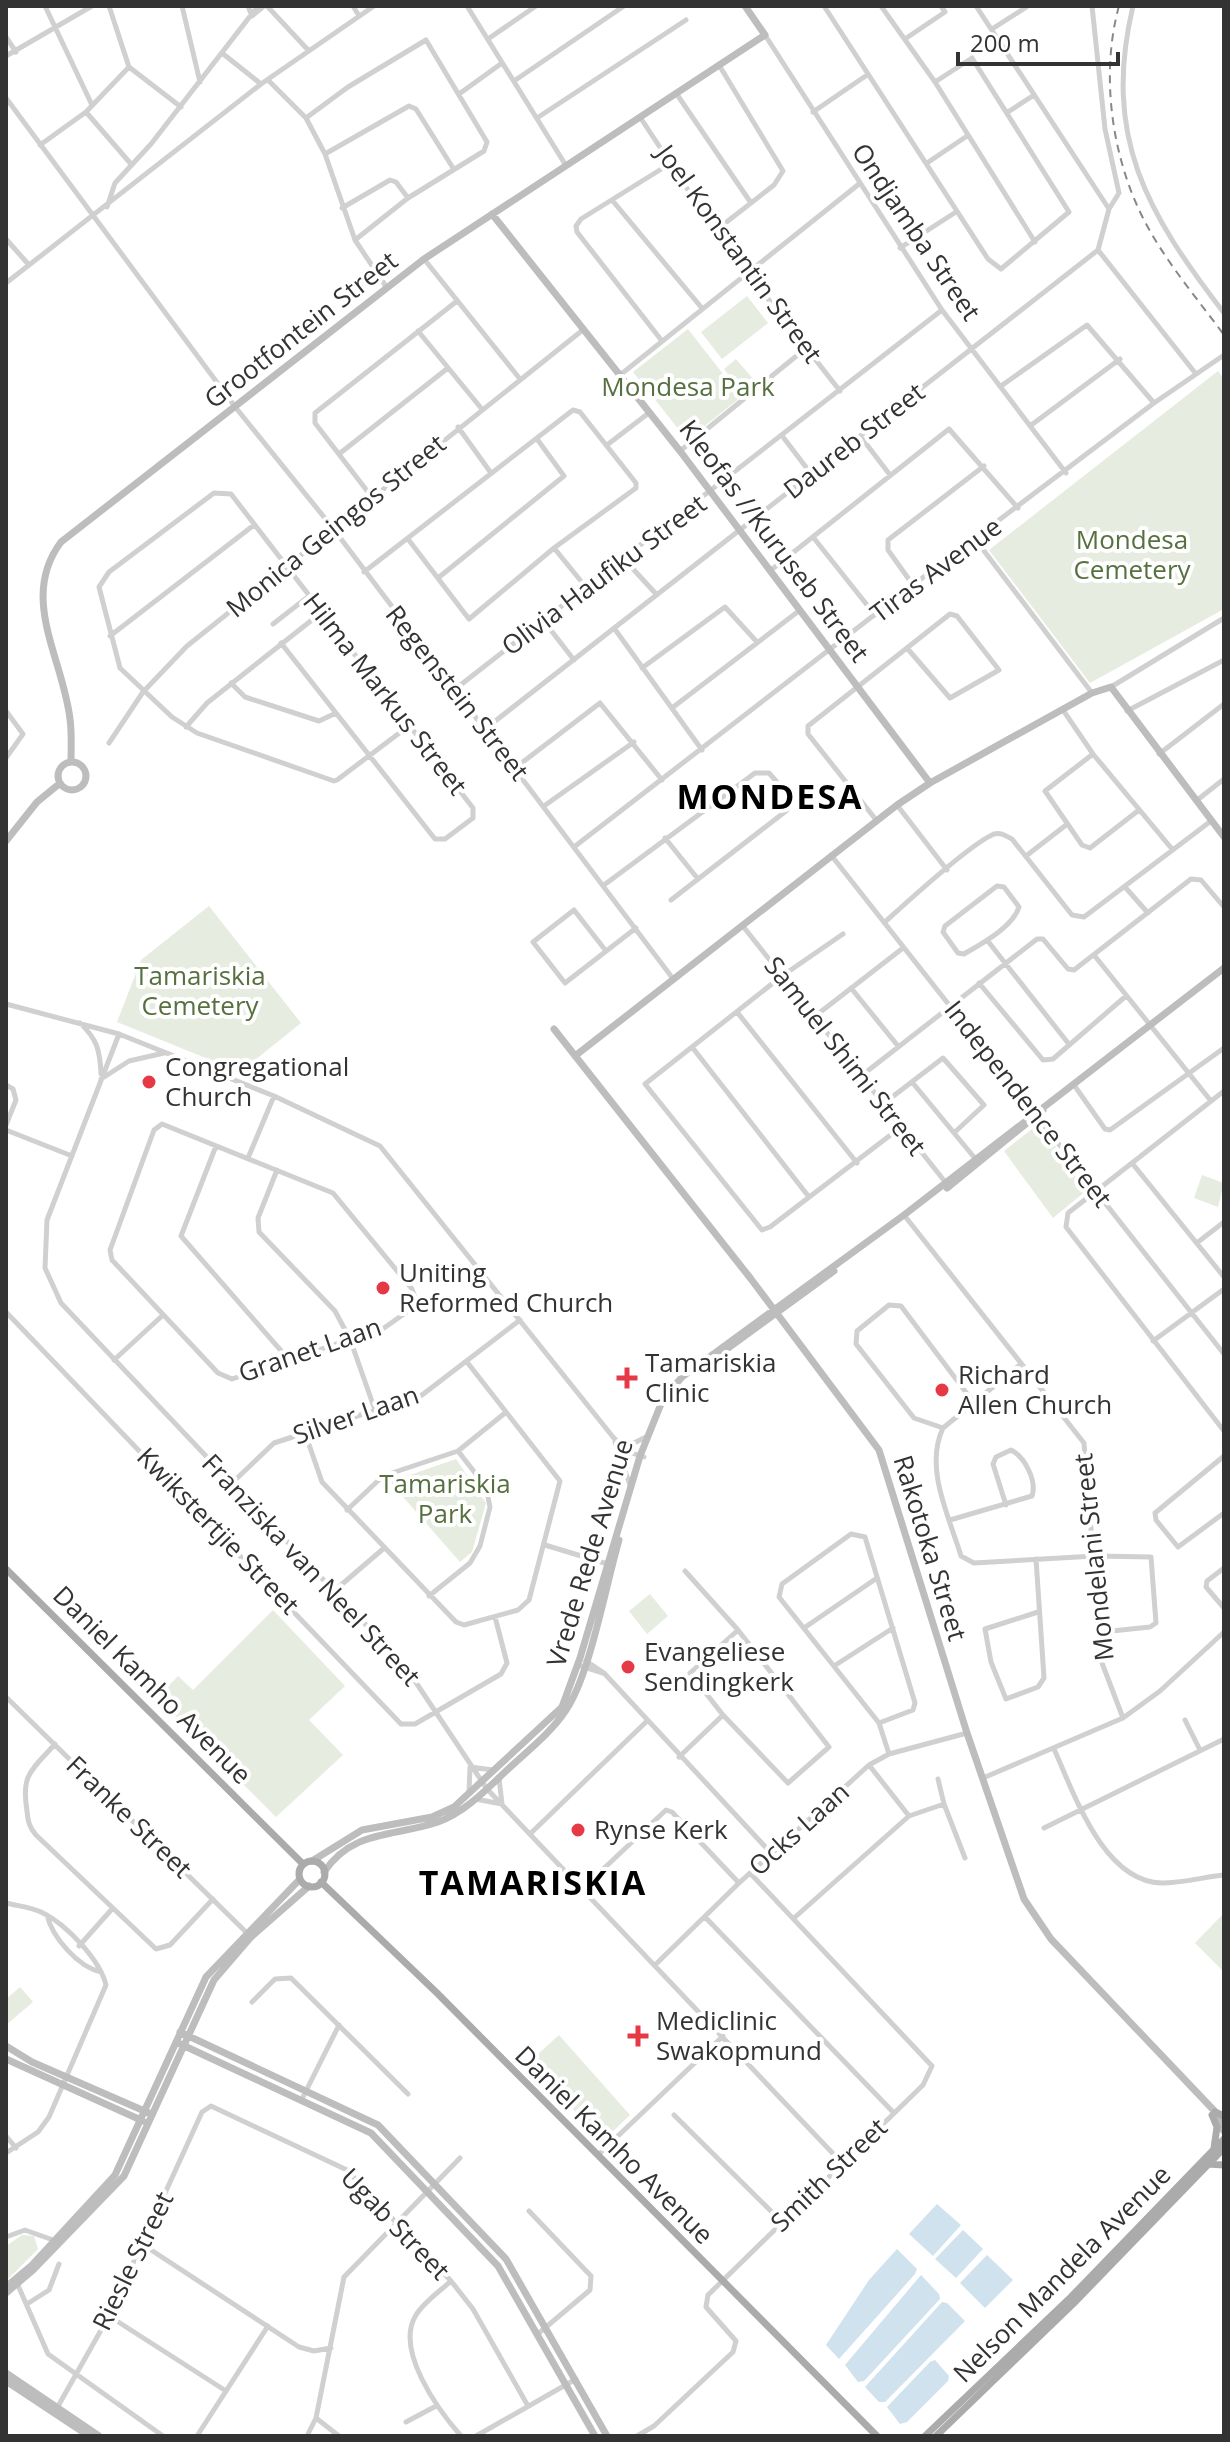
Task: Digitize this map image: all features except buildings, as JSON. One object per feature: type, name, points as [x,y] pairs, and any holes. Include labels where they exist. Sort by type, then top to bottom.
[{"type":"main road","name":"Daniel Kamho Avenue","points":[[6,1569],[303,1864]]},
{"type":"main road","points":[[312,1861],[324,1872],[321,1882],[309,1886],[300,1879],[303,1864],[312,1861]]},
{"type":"main road","name":"Daniel Kamho Avenue","points":[[321,1882],[877,2436]]},
{"type":"main road","points":[[1214,2114],[1224,2118]]},
{"type":"main road","points":[[1213,2151],[1217,2133],[1214,2114]]},
{"type":"main road","name":"Nelson Mandela Avenue","points":[[925,2436],[1071,2297],[1224,2139]]},
{"type":"main road","name":"Nelson Mandela Avenue","points":[[936,2436],[1074,2303],[1224,2148]]},
{"type":"main road","points":[[1207,2164],[1224,2165]]},
{"type":"street","points":[[45,6],[92,105]]},
{"type":"street","points":[[6,56],[92,6]]},
{"type":"street","points":[[109,6],[129,67],[181,107]]},
{"type":"street","points":[[182,6],[201,83]]},
{"type":"street","points":[[248,6],[252,16]]},
{"type":"street","points":[[107,207],[115,183],[201,83],[258,6]]},
{"type":"street","points":[[252,16],[266,6],[309,51]]},
{"type":"street","points":[[353,6],[359,16]]},
{"type":"street","points":[[6,283],[261,84],[374,6]]},
{"type":"street","points":[[467,6],[565,164]]},
{"type":"street","points":[[488,39],[536,6]]},
{"type":"street","points":[[514,81],[624,6]]},
{"type":"street","name":"Ondjamba Street","points":[[745,6],[942,310],[1066,473]]},
{"type":"street","points":[[824,6],[956,212],[995,267],[1007,265],[1069,212],[972,58],[935,82]]},
{"type":"street","points":[[881,6],[935,82],[1035,242]]},
{"type":"street","points":[[905,39],[945,12],[941,6]]},
{"type":"street","points":[[976,6],[1109,209]]},
{"type":"street","points":[[992,29],[1028,6]]},
{"type":"street","points":[[1092,6],[1105,129],[1119,193],[1109,209],[1098,250],[1196,374]]},
{"type":"street","points":[[1133,6],[1124,54],[1123,95],[1125,130],[1140,183],[1166,235],[1224,313]]},
{"type":"street","points":[[537,118],[686,20]]},
{"type":"street","name":"Grootfontein Street","points":[[71,762],[70,718],[42,603],[41,586],[51,555],[61,542],[424,259],[765,35]]},
{"type":"street","points":[[6,37],[16,52]]},
{"type":"street","points":[[306,118],[348,87],[424,40],[487,145],[484,151],[408,198],[355,240]]},
{"type":"street","points":[[222,53],[261,84]]},
{"type":"street","points":[[459,94],[502,63]]},
{"type":"street","points":[[715,231],[774,185],[783,171],[719,65]]},
{"type":"street","points":[[40,145],[86,112],[129,67]]},
{"type":"street","points":[[813,112],[867,75]]},
{"type":"street","points":[[268,80],[306,118],[325,154],[355,240],[387,288]]},
{"type":"street","points":[[676,93],[751,203]]},
{"type":"street","points":[[1008,113],[1034,95]]},
{"type":"street","name":"Regenstein Street","points":[[6,98],[236,408],[332,527],[674,980]]},
{"type":"street","points":[[325,154],[409,106],[416,109],[453,168]]},
{"type":"street","points":[[86,112],[131,164]]},
{"type":"street","name":"Joel Konstantin Street","points":[[639,117],[715,231],[840,391]]},
{"type":"street","points":[[927,163],[967,136]]},
{"type":"street","points":[[662,341],[577,232],[576,226],[581,219],[671,163]]},
{"type":"street","points":[[342,208],[390,180],[396,182],[408,198]]},
{"type":"street","points":[[620,375],[701,307],[859,184]]},
{"type":"street","points":[[612,200],[701,307]]},
{"type":"street","points":[[900,248],[956,212]]},
{"type":"street","name":"Kleofas //Kuruseb Street","points":[[492,214],[650,412],[930,783]]},
{"type":"street","points":[[6,239],[29,265]]},
{"type":"street","name":"Daureb Street","points":[[485,729],[1098,250]]},
{"type":"street","points":[[424,259],[520,379]]},
{"type":"street","points":[[371,496],[315,423],[315,413],[457,301]]},
{"type":"street","name":"Olivia Haufiku Street","points":[[454,690],[622,557],[783,437],[942,310]]},
{"type":"street","points":[[1001,386],[1083,326],[1091,327],[1154,403]]},
{"type":"street","name":"Monica Geingos Street","points":[[109,743],[143,692],[187,646],[481,408],[584,329]]},
{"type":"street","points":[[418,331],[481,408]]},
{"type":"street","points":[[680,451],[805,349]]},
{"type":"street","name":"Tiras Avenue","points":[[574,847],[913,585],[1066,473],[1154,403],[1224,355]]},
{"type":"street","points":[[1030,426],[1120,359]]},
{"type":"street","points":[[339,454],[448,368]]},
{"type":"street","points":[[364,572],[573,410],[580,412],[636,483],[636,488],[554,548],[469,619],[408,539]]},
{"type":"street","points":[[607,445],[650,412]]},
{"type":"street","points":[[458,427],[491,473]]},
{"type":"street","points":[[771,570],[949,429],[1018,508]]},
{"type":"street","points":[[783,437],[812,475]]},
{"type":"street","points":[[861,437],[890,475]]},
{"type":"street","points":[[438,578],[564,476],[537,439]]},
{"type":"street","points":[[913,585],[888,550],[888,540],[984,466]]},
{"type":"street","name":"Hilma Markus Street","points":[[110,636],[99,587],[109,572],[219,490],[231,494],[473,808],[473,818],[445,839],[435,839],[281,643]]},
{"type":"street","points":[[254,525],[110,636],[120,668],[143,692],[186,727],[334,781],[410,725]]},
{"type":"street","points":[[813,537],[875,615]]},
{"type":"street","points":[[975,539],[1092,693]]},
{"type":"street","points":[[554,548],[585,586]]},
{"type":"street","points":[[622,557],[657,595]]},
{"type":"street","points":[[273,624],[309,596]]},
{"type":"street","points":[[642,668],[725,607],[757,642]]},
{"type":"street","points":[[672,708],[800,610]]},
{"type":"street","points":[[186,727],[231,683],[322,612]]},
{"type":"street","points":[[877,821],[807,730],[859,685],[907,648],[954,614],[999,670],[950,698],[907,648]]},
{"type":"street","points":[[575,1056],[897,805],[930,783],[1092,693],[1111,687],[1224,618]]},
{"type":"street","points":[[543,620],[574,660]]},
{"type":"street","points":[[614,628],[702,750]]},
{"type":"street","points":[[1127,711],[1224,660]]},
{"type":"street","points":[[231,683],[245,697],[305,717],[323,720],[336,713]]},
{"type":"street","points":[[1111,687],[1158,754],[1224,837]]},
{"type":"street","points":[[515,768],[600,703],[662,780]]},
{"type":"street","points":[[1158,754],[1224,704]]},
{"type":"street","points":[[1063,710],[1093,754],[1172,849]]},
{"type":"street","points":[[6,711],[23,734],[6,758]]},
{"type":"street","points":[[544,806],[634,742]]},
{"type":"street","points":[[1093,754],[1046,787],[1046,795],[1082,845],[1090,848],[1139,810]]},
{"type":"street","points":[[6,841],[37,802],[59,784],[60,768],[71,762],[84,769],[83,785],[70,790],[59,784]]},
{"type":"street","points":[[604,885],[755,773],[769,773],[789,796],[791,804],[786,811],[671,900]]},
{"type":"street","points":[[1195,802],[1224,779]]},
{"type":"street","points":[[897,805],[947,870]]},
{"type":"street","points":[[885,922],[994,834],[1012,839],[1077,918],[1125,887],[1211,821]]},
{"type":"street","points":[[1026,856],[1066,825]]},
{"type":"street","points":[[665,838],[698,879]]},
{"type":"street","name":"Independence Street","points":[[830,855],[1224,1354]]},
{"type":"street","points":[[861,1076],[1040,939],[1071,971],[1196,878],[1224,907]]},
{"type":"street","points":[[1001,886],[1019,910],[987,940],[961,954],[943,932],[950,921],[1001,886]]},
{"type":"street","points":[[1125,887],[1148,913]]},
{"type":"street","points":[[606,951],[574,910],[533,942],[565,983],[636,928]]},
{"type":"street","name":"Samuel Shimi Street","points":[[742,925],[947,1185]]},
{"type":"street","points":[[843,934],[782,976],[645,1084],[762,1230],[857,1163],[901,1127]]},
{"type":"street","points":[[987,940],[1068,1043]]},
{"type":"street","points":[[814,1017],[903,948]]},
{"type":"street","points":[[1094,955],[1211,1101]]},
{"type":"street","name":"Vrede Rede Avenue","points":[[609,1565],[646,1437],[663,1399],[682,1377],[905,1217],[1224,968]]},
{"type":"street","points":[[979,983],[1043,1060],[1053,1059],[1126,996]]},
{"type":"street","points":[[851,988],[898,1046]]},
{"type":"street","points":[[6,1004],[119,1034],[362,1134],[391,1155],[613,1437],[626,1451],[642,1456]]},
{"type":"street","points":[[737,1012],[857,1163]]},
{"type":"street","points":[[78,1021],[94,1036],[99,1048],[101,1079],[129,1061],[165,1053]]},
{"type":"street","name":"Rakotoka Street","points":[[554,1029],[864,1429],[888,1469],[967,1733],[1015,1877],[1031,1912],[1051,1939],[1207,2106],[1224,2131]]},
{"type":"street","name":"Franziska van Neel Street","points":[[119,1034],[47,1220],[45,1268],[61,1303],[411,1674],[485,1786],[841,2162]]},
{"type":"street","points":[[692,1046],[809,1197]]},
{"type":"street","points":[[1074,1085],[1105,1129],[1110,1130],[1191,1075],[1224,1048]]},
{"type":"street","points":[[883,1104],[939,1060],[946,1059],[984,1105],[955,1132]]},
{"type":"street","points":[[912,1082],[977,1160]]},
{"type":"street","points":[[6,1085],[13,1089],[16,1100],[6,1128],[72,1156]]},
{"type":"street","points":[[1224,1091],[1096,1191],[1065,1220],[1066,1227],[1224,1431]]},
{"type":"street","points":[[248,1158],[274,1096]]},
{"type":"street","name":"Granet Laan","points":[[158,1125],[248,1158],[341,1199],[412,1289],[416,1300],[411,1309],[384,1328],[232,1379],[225,1377],[112,1260],[112,1241],[158,1125]]},
{"type":"street","points":[[216,1146],[181,1236],[290,1361]]},
{"type":"street","points":[[1132,1163],[1224,1277]]},
{"type":"street","points":[[277,1170],[258,1218],[259,1232],[335,1311],[350,1339],[375,1410]]},
{"type":"street","name":"Mondelani Street","points":[[905,1217],[1084,1443],[1104,1670],[1123,1718]]},
{"type":"street","points":[[1198,1242],[1224,1222]]},
{"type":"street","points":[[1153,1341],[1224,1289]]},
{"type":"street","points":[[943,1428],[914,1418],[856,1344],[857,1331],[889,1305],[901,1306],[974,1403]]},
{"type":"street","name":"Vrede Rede Avenue","points":[[324,1872],[341,1851],[357,1840],[440,1822],[485,1786],[565,1712],[578,1681],[631,1486],[667,1401],[685,1380],[772,1311]]},
{"type":"street","name":"Kwikstertjie Street","points":[[6,1312],[399,1722],[415,1724],[506,1668],[495,1617]]},
{"type":"street","points":[[114,1360],[163,1315]]},
{"type":"street","name":"Silver Laan","points":[[232,1483],[274,1443],[422,1395],[520,1320]]},
{"type":"street","points":[[305,1433],[317,1474],[383,1549],[460,1624],[518,1610],[529,1600],[560,1481],[467,1362]]},
{"type":"street","points":[[1021,1364],[943,1428],[934,1463],[950,1520],[961,1556],[967,1561],[1147,1555],[1153,1562],[1157,1616],[1150,1627],[1102,1632]]},
{"type":"street","points":[[347,1510],[389,1472],[458,1451],[505,1413]]},
{"type":"street","points":[[613,1437],[628,1444],[646,1437]]},
{"type":"street","points":[[613,1437],[623,1457],[631,1486]]},
{"type":"street","points":[[950,1520],[1006,1505],[1032,1496],[1033,1479],[1017,1453],[1011,1450],[996,1457],[993,1464],[1006,1505]]},
{"type":"street","points":[[429,1596],[470,1563],[480,1546],[490,1507],[486,1487],[458,1451]]},
{"type":"street","points":[[1224,1456],[1155,1513],[1156,1520],[1178,1547],[1224,1513]]},
{"type":"street","points":[[879,1723],[914,1707],[865,1537],[851,1534],[779,1590],[779,1597],[879,1723],[889,1754]]},
{"type":"street","points":[[545,1545],[609,1565]]},
{"type":"street","points":[[334,1591],[383,1549]]},
{"type":"street","points":[[1036,1559],[1042,1683],[1006,1699],[991,1662],[985,1629],[1038,1612]]},
{"type":"street","points":[[1224,1568],[1207,1581],[1206,1587],[1224,1608]]},
{"type":"street","points":[[685,1571],[738,1630],[829,1747],[788,1783],[723,1715],[690,1673],[738,1630]]},
{"type":"street","points":[[804,1628],[877,1578]]},
{"type":"street","points":[[834,1666],[893,1628]]},
{"type":"street","points":[[982,1779],[1123,1718],[1160,1691],[1224,1632]]},
{"type":"street","points":[[582,1662],[600,1672],[771,1853]]},
{"type":"street","name":"Vrede Rede Avenue","points":[[499,1773],[562,1707],[582,1662]]},
{"type":"street","points":[[578,1681],[600,1672]]},
{"type":"street","name":"Franke Street","points":[[6,1697],[249,1935]]},
{"type":"street","points":[[679,1757],[723,1715]]},
{"type":"street","points":[[1185,1720],[1200,1750]]},
{"type":"street","points":[[530,1834],[647,1721]]},
{"type":"street","name":"Ocks Laan","points":[[655,1965],[771,1853],[869,1765],[889,1754],[967,1733]]},
{"type":"street","points":[[1044,1828],[1224,1739]]},
{"type":"street","points":[[55,1744],[25,1779],[30,1827],[112,1909],[145,1941],[162,1949],[213,1899]]},
{"type":"street","points":[[1054,1749],[1102,1846],[1141,1877],[1161,1883],[1224,1873]]},
{"type":"street","points":[[869,1765],[909,1816]]},
{"type":"street","points":[[470,1767],[499,1773],[502,1804],[471,1797],[470,1767]]},
{"type":"street","points":[[938,1779],[944,1804],[965,1858]]},
{"type":"street","name":"Vrede Rede Avenue","points":[[312,1861],[353,1834],[432,1817],[471,1797]]},
{"type":"street","points":[[750,1873],[794,1918],[909,1816],[944,1804]]},
{"type":"street","points":[[582,1889],[666,1810],[672,1812],[739,1883]]},
{"type":"street","points":[[6,2293],[129,2167],[148,2113],[184,2034],[214,1980],[249,1935],[300,1879]]},
{"type":"street","points":[[249,1935],[309,1886]]},
{"type":"street","points":[[6,1903],[46,1914],[102,1972],[105,1989],[44,2125],[6,2153]]},
{"type":"street","points":[[79,1946],[112,1909]]},
{"type":"street","points":[[46,1914],[53,1933],[88,1968],[102,1972]]},
{"type":"street","points":[[705,1917],[893,2112]]},
{"type":"street","name":"Smith Street","points":[[721,2282],[923,2085],[932,2066],[794,1918]]},
{"type":"street","points":[[252,2002],[275,1979],[285,1976],[339,2024],[408,2094]]},
{"type":"street","points":[[302,2099],[339,2024]]},
{"type":"street","points":[[184,2034],[369,2118],[436,2183],[506,2259],[607,2436]]},
{"type":"street","points":[[598,2156],[723,2036]]},
{"type":"street","points":[[180,2044],[371,2133],[498,2266],[539,2333],[595,2436]]},
{"type":"street","points":[[6,2046],[63,2081],[144,2122]]},
{"type":"street","points":[[6,2059],[148,2113]]},
{"type":"street","name":"Ugab Street","points":[[206,2107],[211,2106],[339,2165],[451,2281],[473,2309],[528,2406]]},
{"type":"street","name":"Riesle Street","points":[[55,2410],[109,2316],[206,2107]]},
{"type":"street","points":[[674,2115],[781,2221]]},
{"type":"street","points":[[6,2136],[16,2148]]},
{"type":"street","points":[[307,2436],[316,2418],[344,2277],[460,2158]]},
{"type":"street","points":[[6,2287],[17,2283],[53,2240],[107,2190]]},
{"type":"street","points":[[529,2211],[591,2276],[593,2283],[590,2290],[539,2333]]},
{"type":"street","points":[[6,2237],[25,2230],[53,2240]]},
{"type":"street","points":[[142,2244],[303,2349],[331,2348]]},
{"type":"street","points":[[27,2304],[49,2290],[59,2264]]},
{"type":"street","points":[[451,2281],[417,2313],[413,2322],[411,2352],[436,2406],[461,2436]]},
{"type":"street","points":[[637,2436],[654,2426],[733,2352],[734,2335],[705,2304],[721,2282]]},
{"type":"street","points":[[17,2283],[48,2354],[163,2436]]},
{"type":"street","points":[[109,2316],[226,2391]]},
{"type":"street","points":[[197,2436],[268,2326]]},
{"type":"street","points":[[6,2373],[89,2436]]},
{"type":"street","points":[[476,2436],[576,2379]]},
{"type":"street","points":[[6,2381],[99,2436]]},
{"type":"street","points":[[406,2422],[436,2406]]},
{"type":"street","points":[[316,2418],[339,2436]]},
{"type":"green space","points":[[747,296],[768,323],[722,359],[701,332]]},
{"type":"green space","name":"Mondesa Park","points":[[688,329],[741,397],[687,440],[633,372]]},
{"type":"green space","points":[[736,359],[754,380],[741,391],[724,369]]},
{"type":"green space","name":"Mondesa Cemetery","points":[[1218,371],[1224,379],[1224,609],[1090,683],[989,550]]},
{"type":"green space","name":"Tamariskia Cemetery","points":[[209,906],[301,1023],[240,1072],[117,1022],[141,960]]},
{"type":"green space","points":[[1037,1125],[1044,1130],[1087,1190],[1053,1218],[1004,1151]]},
{"type":"green space","points":[[1202,1175],[1224,1183],[1218,1207],[1194,1198]]},
{"type":"green space","name":"Tamariskia Park","points":[[456,1459],[486,1503],[472,1552],[460,1562],[390,1482]]},
{"type":"green space","points":[[650,1594],[668,1616],[647,1634],[629,1611]]},
{"type":"green space","points":[[273,1610],[345,1686],[309,1720],[343,1755],[276,1817],[157,1698],[178,1676],[193,1690]]},
{"type":"green space","points":[[1224,1913],[1224,1972],[1195,1943]]},
{"type":"green space","points":[[20,1987],[33,2002],[6,2025],[6,1999]]},
{"type":"green space","points":[[559,2035],[630,2115],[609,2135],[597,2134],[528,2063]]},
{"type":"green space","points":[[22,2235],[34,2236],[38,2249],[6,2281],[6,2246]]},
{"type":"water","points":[[937,2204],[961,2225],[933,2256],[909,2234]]},
{"type":"water","points":[[963,2230],[983,2249],[956,2278],[935,2259]]},
{"type":"water","points":[[897,2249],[917,2269],[915,2274],[839,2359],[826,2345],[869,2280]]},
{"type":"water","points":[[987,2255],[1013,2280],[985,2308],[960,2283]]},
{"type":"water","points":[[921,2275],[940,2299],[864,2381],[858,2382],[845,2365]]},
{"type":"water","points":[[942,2302],[947,2303],[965,2321],[885,2402],[879,2402],[865,2387]]},
{"type":"water","points":[[935,2360],[949,2376],[948,2381],[907,2422],[900,2424],[887,2407]]},
{"type":"railway","points":[[1119,6],[1113,34],[1110,92],[1113,122],[1127,179],[1137,206],[1158,245],[1224,335]]},
{"type":"place","name":"Congregational Church","points":[[149,1082]]},
{"type":"place","name":"Uniting Reformed Church","points":[[383,1288]]},
{"type":"place","name":"Tamariskia Clinic","points":[[627,1378]]},
{"type":"place","name":"Richard Allen Church","points":[[942,1390]]},
{"type":"place","name":"Evangeliese Sendingkerk","points":[[628,1667]]},
{"type":"place","name":"Rynse Kerk","points":[[578,1830]]},
{"type":"place","name":"Mediclinic Swakopmund","points":[[638,2036]]},
{"type":"district","name":"MONDESA","points":[[770,797]]},
{"type":"district","name":"TAMARISKIA","points":[[533,1883]]}]
